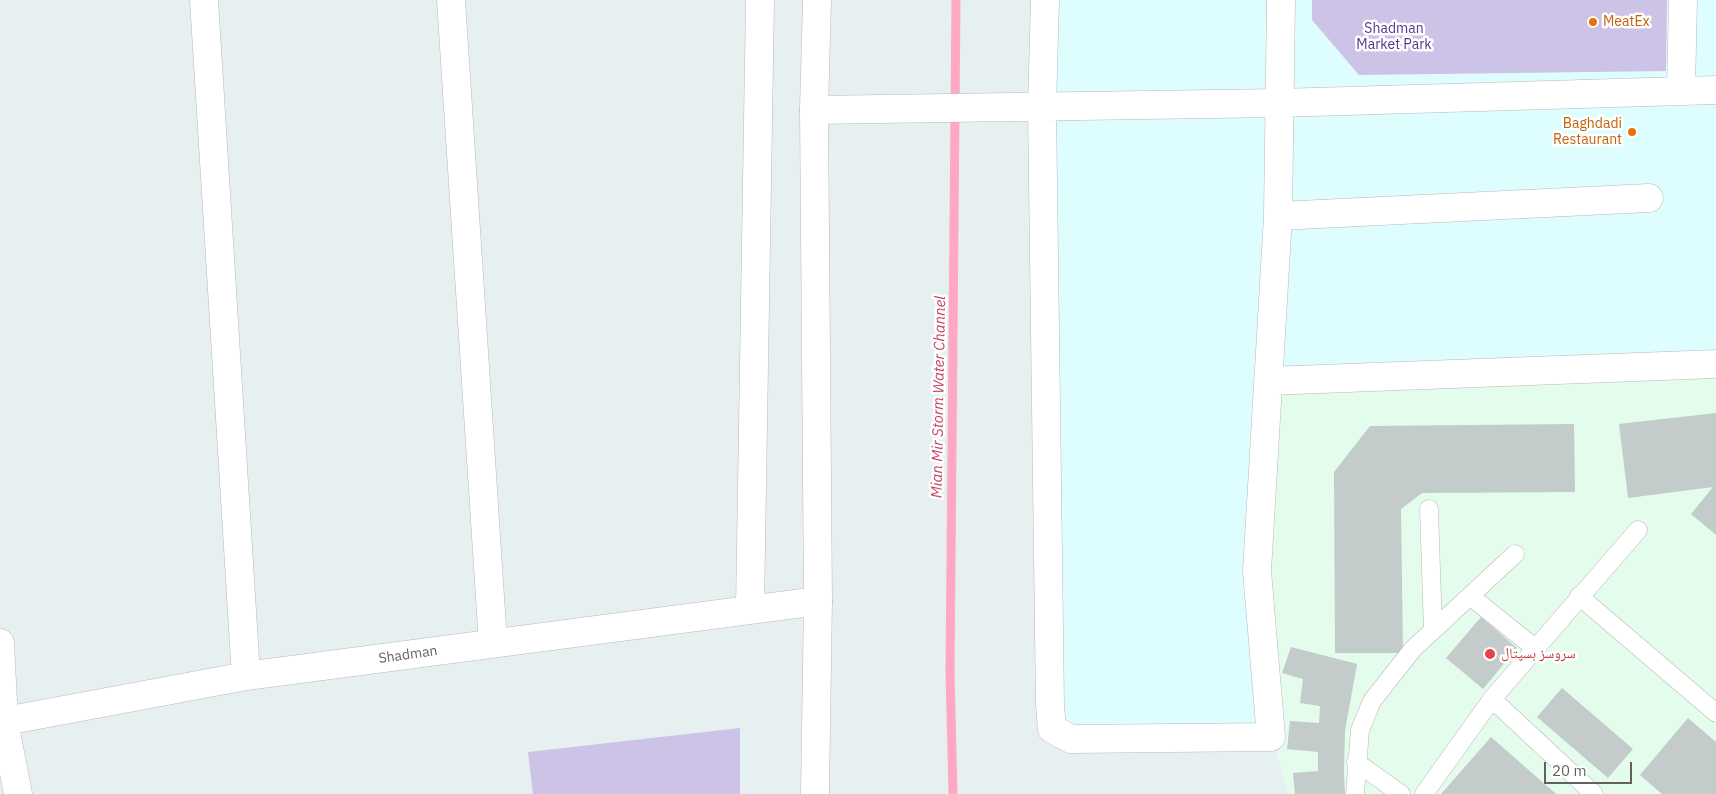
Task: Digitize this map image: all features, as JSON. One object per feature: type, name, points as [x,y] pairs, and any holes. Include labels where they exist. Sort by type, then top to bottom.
[{"type":"street","points":[[204,0],[246,676]]},
{"type":"street","points":[[450,0],[493,644]]},
{"type":"street","points":[[750,608],[760,0]]},
{"type":"street","points":[[815,794],[818,600],[814,110],[816,0]]},
{"type":"street","points":[[1045,0],[1028,106],[1050,705],[1052,729],[1071,738],[1271,737],[1257,571],[1278,216],[1281,0]]},
{"type":"street","points":[[1681,89],[1684,0]]},
{"type":"street","points":[[814,110],[1280,103],[1681,89],[1716,90]]},
{"type":"street","points":[[1278,216],[1649,198]]},
{"type":"street","points":[[1268,381],[1716,364]]},
{"type":"street","name":"Shadman","points":[[2,722],[246,676],[818,600]]},
{"type":"street","points":[[0,643],[2,722],[18,794]]},
{"type":"lane","points":[[1429,509],[1433,630]]},
{"type":"lane","points":[[1424,794],[1492,699],[1579,596],[1638,530]]},
{"type":"lane","points":[[1354,794],[1360,730],[1372,701],[1413,649],[1515,554]]},
{"type":"lane","points":[[1470,596],[1535,648]]},
{"type":"lane","points":[[1579,596],[1716,713]]},
{"type":"lane","points":[[1492,699],[1594,794]]},
{"type":"lane","points":[[1356,762],[1401,794]]},
{"type":"shaded area","points":[[1042,0],[1716,0],[1716,360],[1271,737],[1052,729]]},
{"type":"shaded area","name":"سروسز ہسپتال","points":[[1716,364],[1716,794],[1289,794],[1271,737],[1268,381]]},
{"type":"green space","name":"Shadman Market Park","points":[[1312,0],[1667,0],[1666,71],[1359,75],[1312,20]]},
{"type":"green space","points":[[740,728],[740,794],[533,794],[528,752]]},
{"type":"building","points":[[1716,413],[1716,535],[1691,514],[1713,487],[1628,498],[1619,424]]},
{"type":"building","points":[[1574,424],[1575,492],[1422,493],[1401,509],[1403,653],[1335,653],[1334,472],[1370,426]]},
{"type":"building","points":[[1481,617],[1517,648],[1483,689],[1446,658]]},
{"type":"building","points":[[1291,647],[1357,664],[1345,731],[1345,794],[1295,794],[1293,773],[1318,771],[1318,752],[1287,749],[1290,721],[1319,723],[1320,706],[1300,703],[1303,679],[1282,673]]},
{"type":"building","points":[[1562,688],[1633,749],[1608,778],[1537,717]]},
{"type":"building","points":[[1688,718],[1716,742],[1716,794],[1662,794],[1640,775]]},
{"type":"building","points":[[1491,737],[1556,794],[1441,794]]},
{"type":"waterway","name":"Mian Mir Storm Water Channel","points":[[953,794],[950,672],[956,0]]},
{"type":"place","name":"MeatEx","points":[[1593,22]]},
{"type":"place","name":"Baghdadi Restaurant","points":[[1632,132]]},
{"type":"place","name":"سروسز ہسپتال","points":[[1490,654]]}]
